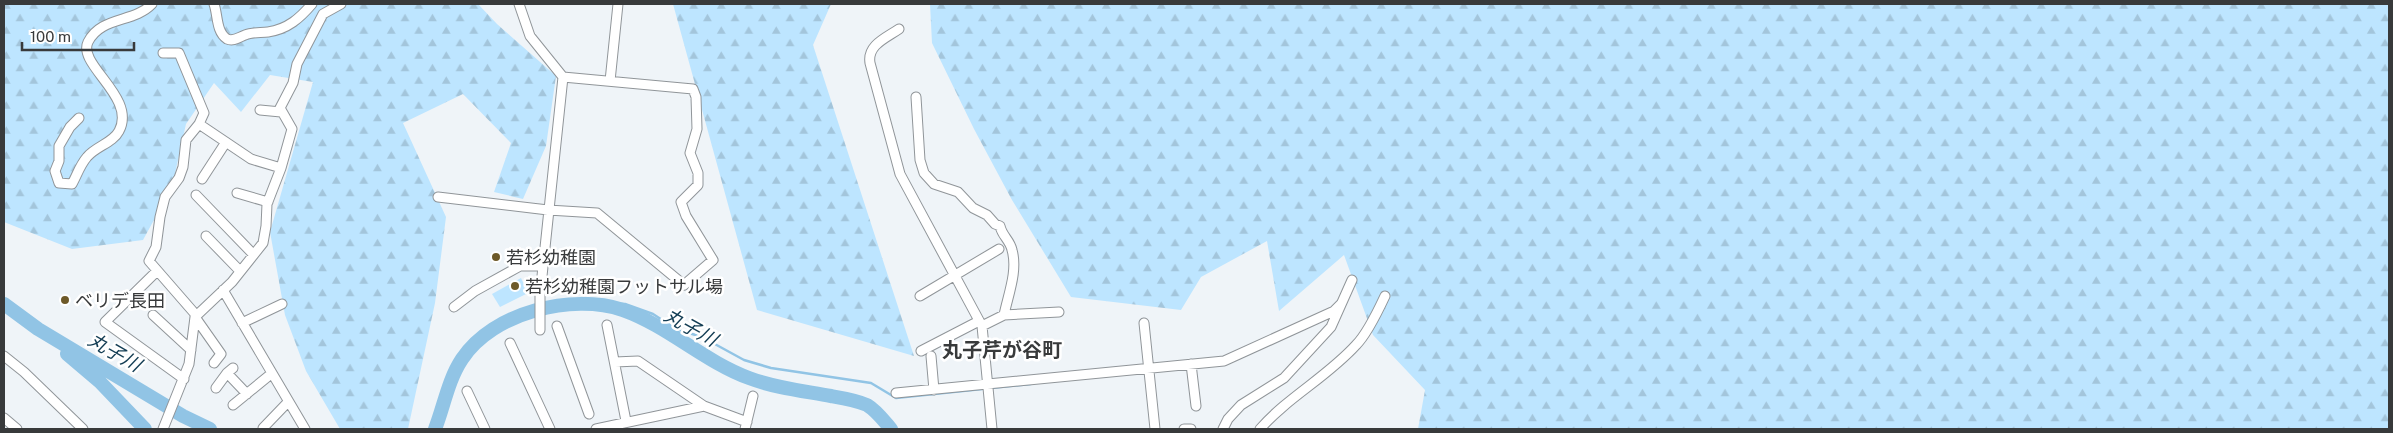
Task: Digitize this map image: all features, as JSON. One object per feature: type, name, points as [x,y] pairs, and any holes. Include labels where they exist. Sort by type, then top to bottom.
[{"type":"street","points":[[79,118],[70,127],[59,146],[59,161],[55,171],[58,183],[72,184],[86,157],[94,149],[112,139],[119,130],[123,116],[110,86],[90,59],[87,50],[88,42],[103,26],[110,22],[132,17],[152,4]]},
{"type":"street","points":[[214,4],[219,28],[228,39],[233,40],[246,35],[270,32],[287,26],[300,18],[312,4]]},
{"type":"street","points":[[281,112],[280,108],[293,83],[297,64],[320,21],[330,9],[341,4]]},
{"type":"street","points":[[520,4],[530,36],[563,77],[548,210],[540,298],[540,328]]},
{"type":"street","points":[[610,81],[618,4]]},
{"type":"street","points":[[899,29],[872,48],[869,52],[870,63],[900,174],[981,324],[992,429]]},
{"type":"street","points":[[163,54],[179,53],[204,113],[186,140],[183,167],[179,178],[165,197],[156,247],[149,261],[195,316],[221,354],[214,363]]},
{"type":"street","points":[[438,197],[597,214],[684,285],[713,260],[686,216],[681,202],[698,184],[698,174],[690,152],[697,129],[695,92],[688,88],[563,77]]},
{"type":"street","points":[[916,97],[920,160],[924,173],[934,184],[958,192],[973,208],[988,215],[995,224],[1000,226],[1004,238],[1010,243],[1014,267],[1004,315]]},
{"type":"street","points":[[164,426],[184,379],[192,350],[195,316],[223,290],[262,243],[268,202],[281,168],[292,129],[287,118],[281,112],[260,110]]},
{"type":"street","points":[[198,124],[252,159],[281,168]]},
{"type":"street","points":[[202,179],[226,142]]},
{"type":"street","points":[[237,194],[268,202]]},
{"type":"street","points":[[196,195],[253,254]]},
{"type":"street","points":[[206,236],[240,271]]},
{"type":"street","points":[[920,296],[1000,249]]},
{"type":"street","points":[[454,307],[475,292],[520,266],[543,266]]},
{"type":"street","points":[[157,271],[105,322],[184,379]]},
{"type":"street","points":[[1223,429],[1228,419],[1241,405],[1284,378],[1331,327],[1352,280]]},
{"type":"street","points":[[223,290],[305,429]]},
{"type":"street","points":[[1260,429],[1276,412],[1310,387],[1357,344],[1386,296]]},
{"type":"street","points":[[242,323],[282,304]]},
{"type":"street","points":[[896,393],[1224,361],[1334,311],[1341,304]]},
{"type":"street","points":[[921,352],[1004,315],[1059,312]]},
{"type":"street","points":[[153,315],[192,350]]},
{"type":"street","points":[[1144,323],[1155,429]]},
{"type":"street","points":[[607,325],[626,422]]},
{"type":"street","points":[[557,326],[589,414]]},
{"type":"street","points":[[510,343],[550,429]]},
{"type":"street","points":[[4,356],[24,372],[83,429]]},
{"type":"street","points":[[931,356],[934,390]]},
{"type":"street","points":[[615,362],[638,360],[704,406],[746,425],[753,396]]},
{"type":"street","points":[[1191,364],[1196,406]]},
{"type":"street","points":[[216,388],[230,370],[247,394]]},
{"type":"street","points":[[233,405],[271,374]]},
{"type":"street","points":[[467,391],[485,429]]},
{"type":"street","points":[[263,428],[288,402]]},
{"type":"street","points":[[596,429],[704,406]]},
{"type":"street","points":[[4,419],[17,429]]},
{"type":"green space","points":[[4,4],[478,4],[497,24],[556,76],[546,146],[523,199],[494,192],[511,143],[463,94],[403,123],[446,217],[435,303],[408,429],[340,429],[306,371],[285,315],[270,232],[313,82],[270,75],[241,112],[214,83],[186,124],[172,187],[143,240],[72,249],[4,222]]},
{"type":"green space","points":[[673,4],[831,4],[813,45],[914,356],[757,310]]},
{"type":"green space","points":[[930,4],[2389,4],[2389,429],[1418,429],[1425,390],[1373,335],[1344,255],[1279,311],[1267,241],[1201,277],[1181,310],[1071,297],[1012,200],[974,129],[932,43]]},
{"type":"green space","name":"若杉幼稚園フットサル場","points":[[521,278],[528,293],[500,307],[492,294]]},
{"type":"waterway","points":[[582,303],[625,304],[653,314],[676,329],[702,337],[744,360],[771,368],[871,383],[896,398],[1031,384]]},
{"type":"waterway","name":"丸子川","points":[[4,304],[38,329],[183,416],[210,429]]},
{"type":"waterway","name":"丸子川","points":[[435,429],[457,367],[476,343],[493,329],[513,318],[535,310],[581,304],[603,305],[640,317],[717,363],[749,378],[779,387],[845,398],[863,403],[874,410],[891,429]]},
{"type":"waterway","points":[[67,354],[100,382],[145,429]]},
{"type":"place","name":"若杉幼稚園","points":[[496,257]]},
{"type":"place","name":"若杉幼稚園フットサル場","points":[[515,286]]},
{"type":"place","name":"ベリデ長田","points":[[65,300]]},
{"type":"district","name":"丸子芹が谷町","points":[[1002,350]]}]
